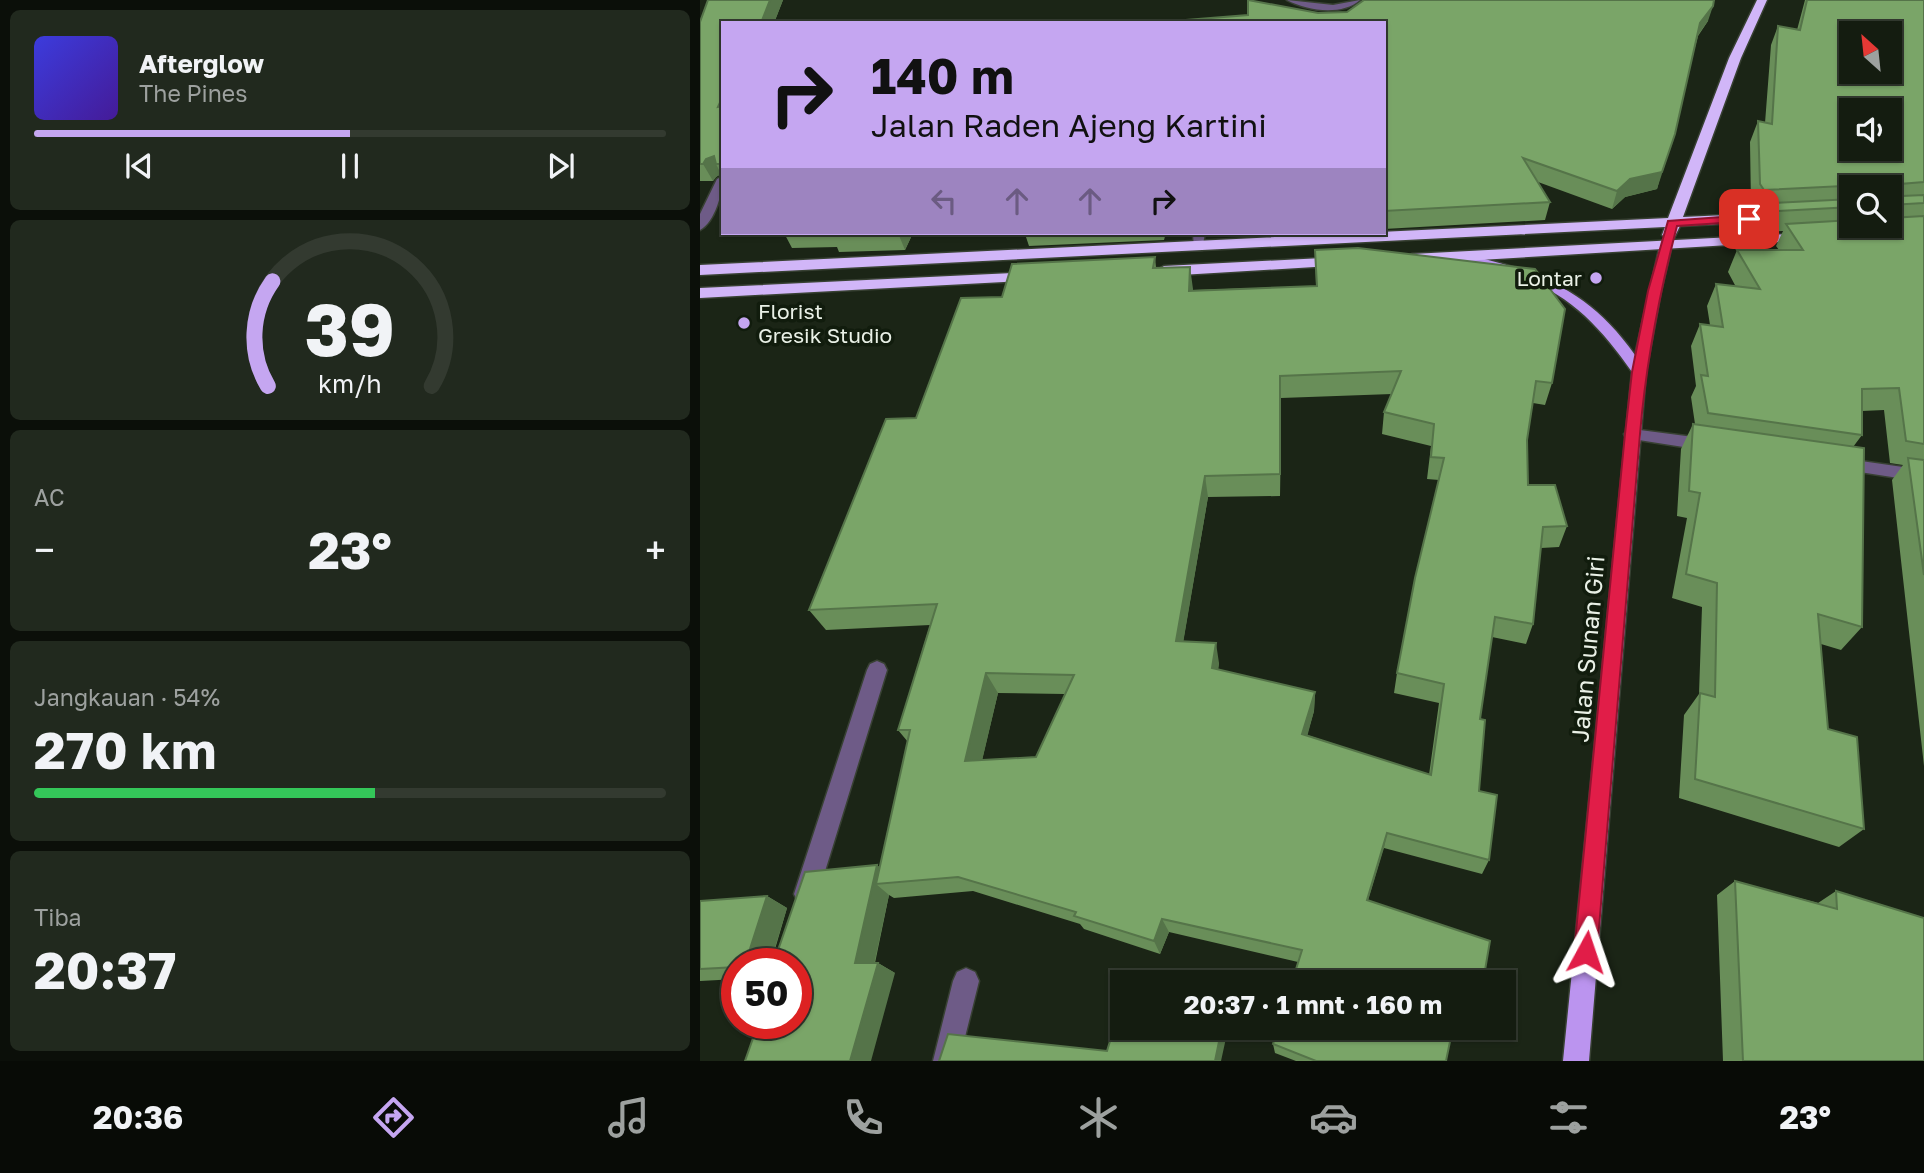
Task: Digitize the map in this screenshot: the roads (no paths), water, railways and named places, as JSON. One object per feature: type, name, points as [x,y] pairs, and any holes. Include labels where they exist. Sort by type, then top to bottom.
[{"type":"highway","points":[[1666,245],[1735,58],[1762,0]]},
{"type":"highway","points":[[1386,233],[1839,214]]},
{"type":"highway","points":[[700,270],[1198,240],[1337,235]]},
{"type":"highway","points":[[1391,260],[1827,236]]},
{"type":"highway","points":[[1142,272],[1363,261]]},
{"type":"highway","points":[[700,293],[1045,276]]},
{"type":"main road","name":"Jalan Sunan Giri","points":[[1576,1061],[1632,434],[1639,372],[1654,291],[1666,245]]},
{"type":"main road","points":[[1460,257],[1518,270],[1556,285],[1592,311],[1620,342],[1639,372]]},
{"type":"street","points":[[1291,0],[1336,8],[1348,7],[1356,0]]},
{"type":"street","points":[[700,226],[721,183]]},
{"type":"street","points":[[1632,434],[1729,448]]},
{"type":"street","points":[[1825,462],[1924,476]]},
{"type":"street","points":[[800,913],[877,670]]},
{"type":"street","points":[[946,1061],[966,981]]},
{"type":"place","name":"Lontar","points":[[1596,278]]},
{"type":"place","name":"Florist Gresik Studio","points":[[744,323]]}]
